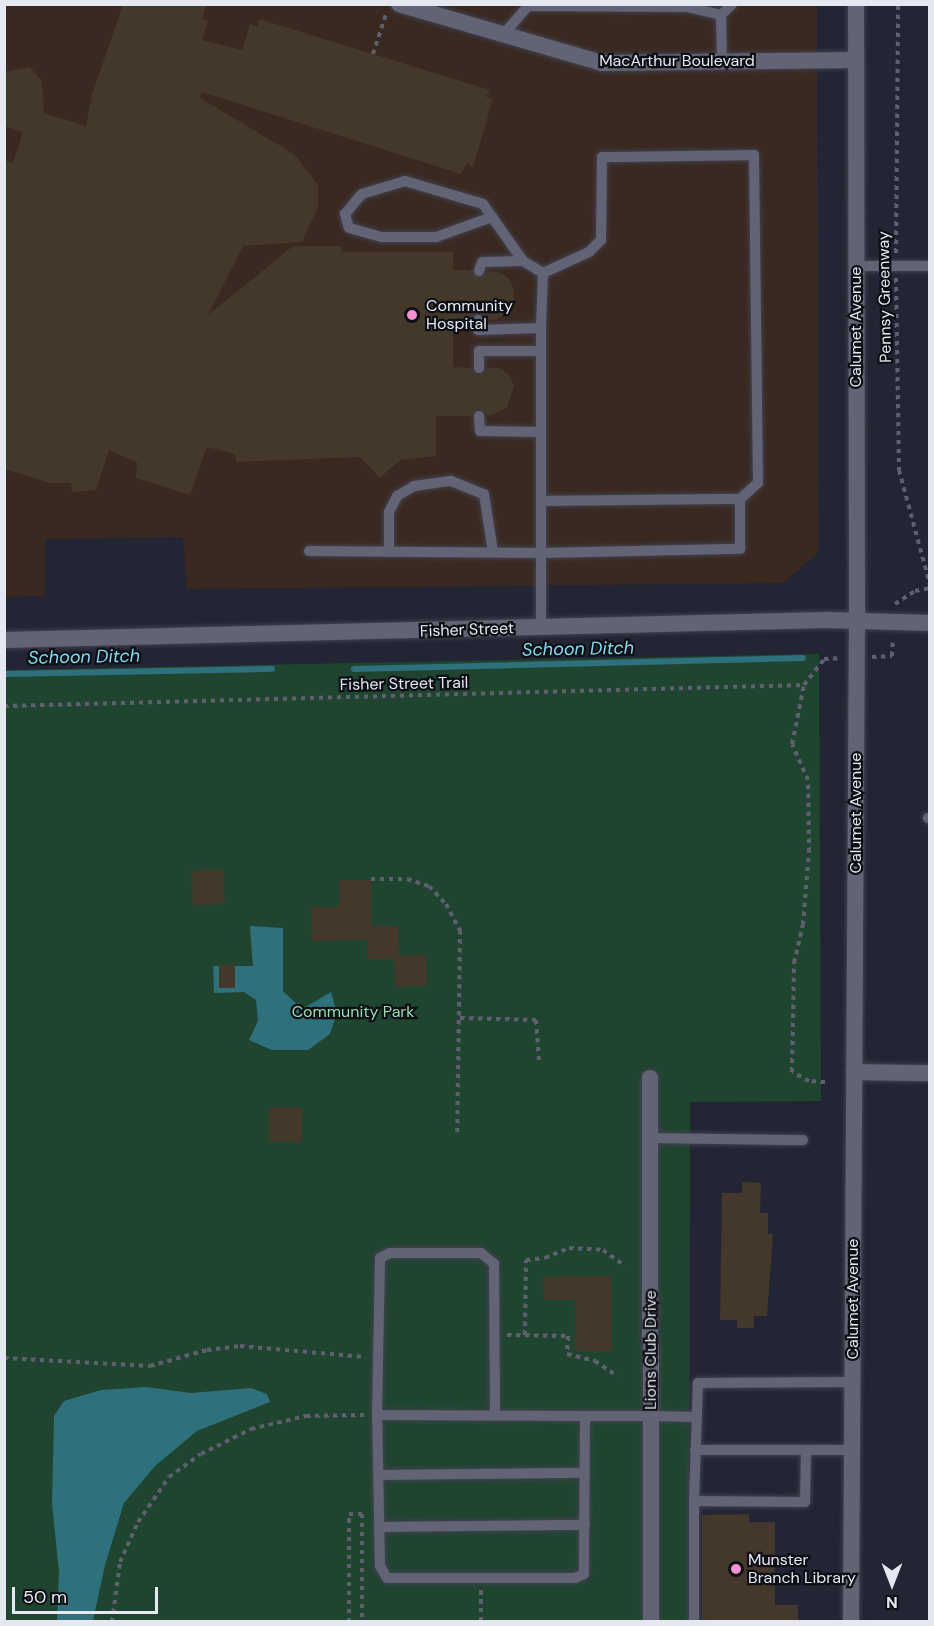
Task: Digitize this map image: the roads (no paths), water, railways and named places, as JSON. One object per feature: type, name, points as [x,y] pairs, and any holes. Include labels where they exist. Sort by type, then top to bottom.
[{"type":"street","name":"MacArthur Boulevard","points":[[399,4],[502,36],[602,63],[856,60]]},
{"type":"street","name":"Calumet Avenue","points":[[851,1622],[857,621],[856,4]]},
{"type":"street","name":"Fisher Street","points":[[4,640],[857,621],[930,623]]},
{"type":"street","points":[[854,1072],[930,1073]]},
{"type":"street","name":"Lions Club Drive","points":[[650,1078],[651,1622]]},
{"type":"lane","points":[[722,62],[721,15],[732,4]]},
{"type":"lane","points":[[502,36],[528,6],[687,7],[721,15]]},
{"type":"lane","points":[[541,501],[740,499],[758,483],[754,155],[602,158],[601,240],[590,252],[543,273]]},
{"type":"lane","points":[[492,216],[435,237],[381,237],[349,228],[345,214],[362,194],[405,180],[483,204],[492,216],[524,261],[543,273]]},
{"type":"lane","points":[[479,271],[482,262],[524,261]]},
{"type":"lane","points":[[855,266],[930,266]]},
{"type":"lane","points":[[541,627],[543,273]]},
{"type":"lane","points":[[478,320],[478,330],[541,328]]},
{"type":"lane","points":[[479,368],[479,351],[542,351]]},
{"type":"lane","points":[[479,416],[480,431],[541,432]]},
{"type":"lane","points":[[388,552],[388,512],[397,496],[414,486],[451,481],[484,494],[493,552]]},
{"type":"lane","points":[[309,551],[542,553],[740,549],[740,499]]},
{"type":"lane","points":[[651,1138],[803,1140]]},
{"type":"lane","points":[[495,1415],[494,1264],[489,1256],[481,1253],[390,1253],[380,1258],[377,1268],[378,1475],[380,1566],[387,1578],[575,1578],[584,1574],[585,1416]]},
{"type":"lane","points":[[694,1622],[695,1416],[699,1406],[698,1383],[852,1382]]},
{"type":"lane","points":[[377,1415],[695,1416]]},
{"type":"lane","points":[[695,1450],[852,1450]]},
{"type":"lane","points":[[694,1501],[805,1502],[806,1450]]},
{"type":"lane","points":[[378,1475],[585,1473]]},
{"type":"lane","points":[[380,1527],[585,1525]]},
{"type":"water","points":[[250,926],[283,928],[283,991],[302,1009],[331,992],[337,1013],[330,1034],[308,1050],[272,1050],[249,1040],[258,1021],[256,1000],[244,992],[214,993],[213,966],[253,966]]},
{"type":"water","points":[[146,1387],[191,1393],[251,1388],[267,1394],[270,1402],[197,1431],[155,1466],[124,1503],[105,1565],[93,1621],[57,1621],[59,1572],[52,1504],[54,1416],[64,1401],[101,1390]]},
{"type":"waterway","name":"Schoon Ditch","points":[[354,669],[803,658]]},
{"type":"waterway","name":"Schoon Ditch","points":[[4,674],[272,669]]},
{"type":"place","name":"Community Hospital","points":[[412,315]]},
{"type":"place","name":"Munster Branch Library","points":[[736,1569]]},
{"type":"park label","name":"Community Park","points":[[353,1012]]}]
